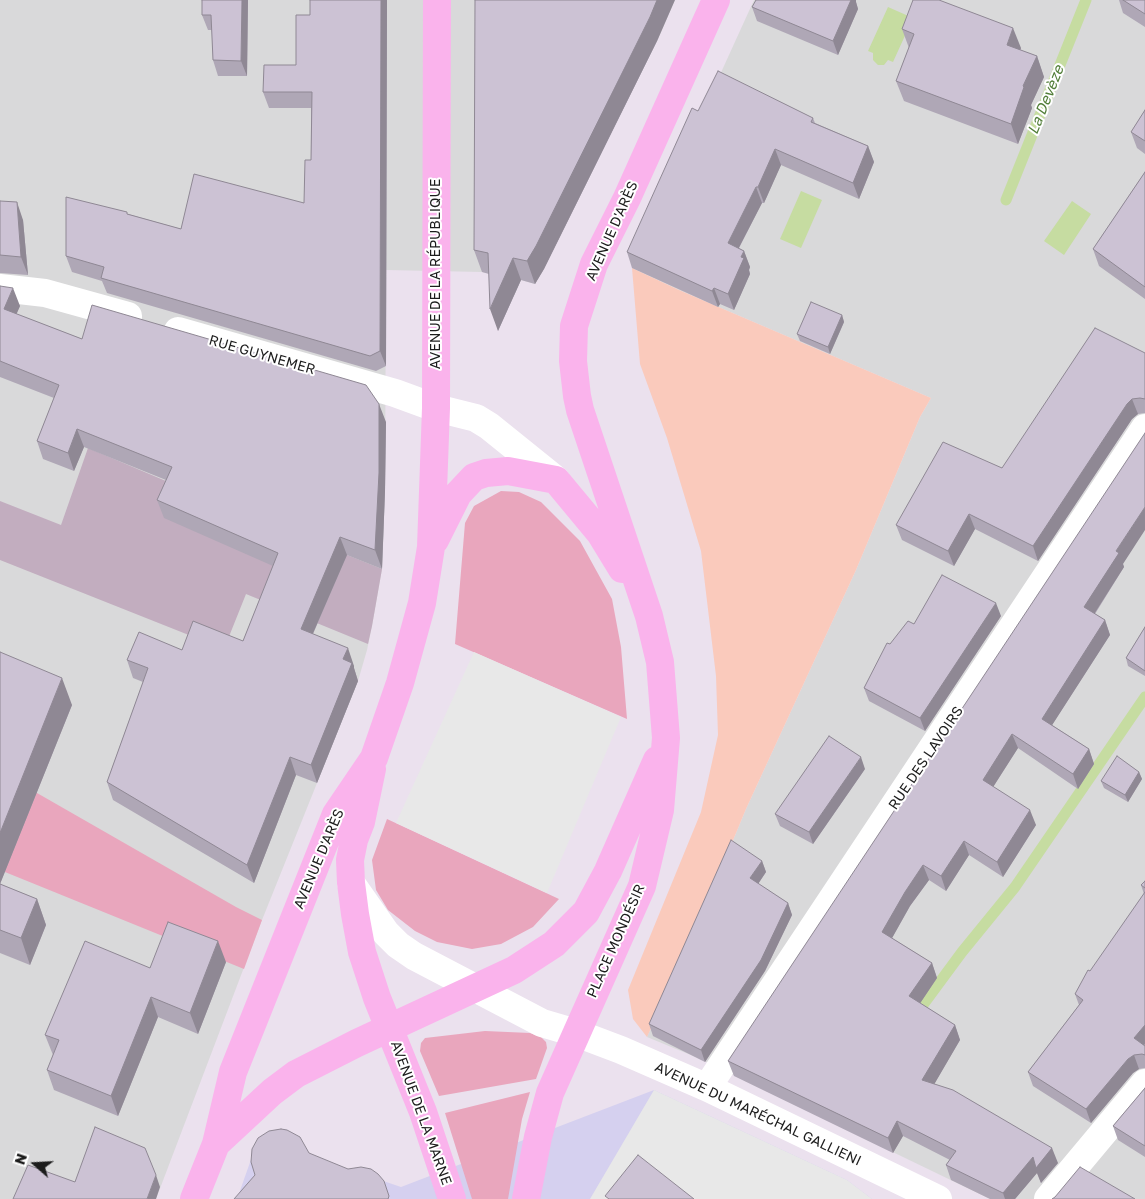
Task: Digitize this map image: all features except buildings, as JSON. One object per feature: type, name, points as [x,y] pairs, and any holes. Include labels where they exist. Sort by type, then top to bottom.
[{"type":"main road","name":"AVENUE DE LA RÉPUBLIQUE","points":[[431,547],[436,408],[437,0]]},
{"type":"main road","name":"AVENUE D'ARÈS","points":[[649,616],[580,410],[573,361],[574,326],[594,264],[627,198],[716,0]]},
{"type":"main road","points":[[431,547],[458,494],[474,477],[486,473],[508,471],[556,480],[600,533],[649,616]]},
{"type":"main road","name":"AVENUE D'ARÈS","points":[[194,1199],[216,1144],[233,1072],[325,840],[336,814],[374,758],[400,682],[422,603],[431,547]]},
{"type":"main road","name":"PLACE MONDÉSIR","points":[[576,1033],[642,886],[660,810],[666,738],[660,662],[649,616]]},
{"type":"main road","name":"PLACE MONDÉSIR","points":[[389,1027],[514,970],[554,944],[586,912],[608,871],[666,738]]},
{"type":"main road","points":[[374,758],[361,822],[354,840],[350,860],[351,883],[362,952],[389,1027]]},
{"type":"main road","name":"AVENUE D'ARÈS","points":[[216,1144],[272,1092],[296,1074],[389,1027]]},
{"type":"main road","name":"AVENUE DE LA MARNE","points":[[389,1027],[423,1112],[452,1199]]},
{"type":"main road","points":[[526,1199],[538,1137],[550,1093],[576,1033]]},
{"type":"street","name":"RUE GUYNEMER","points":[[0,288],[45,293],[69,299],[395,393],[436,408]]},
{"type":"street","points":[[436,408],[476,418],[489,426],[556,480]]},
{"type":"street","name":"RUE DES LAVOIRS","points":[[708,1088],[1145,428]]},
{"type":"street","points":[[351,883],[386,933],[398,945],[414,956],[542,1023],[576,1033]]},
{"type":"street","name":"AVENUE DU MARÉCHAL GALLIENI","points":[[576,1033],[621,1050],[708,1088],[938,1199]]},
{"type":"street","points":[[1048,1199],[1145,1083]]},
{"type":"shaded area","points":[[0,0],[675,0],[658,39],[535,284],[521,280],[514,296],[497,292],[496,275],[482,272],[386,270],[385,491],[382,569],[367,650],[358,681],[262,920],[156,1199],[0,1199]]},
{"type":"shaded area","points":[[754,0],[1145,0],[1145,1199],[990,1199],[698,1058],[647,1037],[690,944],[746,809],[856,570],[920,417],[931,398],[632,268]]},
{"type":"shaded area","points":[[888,7],[913,18],[893,62],[888,60],[884,65],[878,65],[873,60],[873,53],[868,51]]},
{"type":"shaded area","points":[[801,191],[822,200],[801,248],[780,239]]},
{"type":"shaded area","points":[[1072,201],[1091,214],[1064,255],[1044,241]]},
{"type":"shaded area","points":[[632,268],[931,398],[920,417],[856,570],[746,809],[690,944],[647,1037],[633,1019],[628,990],[701,812],[718,735],[716,676],[701,551],[667,438],[640,364]]},
{"type":"shaded area","points":[[88,448],[382,569],[368,644],[246,594],[224,649],[0,560],[0,501],[61,525]]},
{"type":"shaded area","points":[[501,491],[519,492],[541,502],[580,541],[612,599],[621,647],[627,719],[455,644],[465,523],[474,506]]},
{"type":"shaded area","points":[[474,652],[621,717],[547,893],[396,823]]},
{"type":"shaded area","points":[[0,778],[37,793],[262,920],[244,969],[0,870]]},
{"type":"shaded area","points":[[387,819],[559,899],[533,927],[501,944],[472,949],[437,942],[415,931],[388,910],[376,890],[372,860]]},
{"type":"shaded area","points":[[485,1031],[530,1033],[541,1037],[546,1042],[547,1048],[536,1079],[439,1096],[420,1051],[421,1043],[425,1038]]},
{"type":"shaded area","points":[[654,1090],[847,1180],[872,1199],[237,1199],[253,1154],[274,1144],[401,1187]]},
{"type":"shaded area","points":[[654,1090],[847,1180],[872,1199],[590,1199]]},
{"type":"shaded area","points":[[530,1092],[522,1119],[508,1199],[472,1199],[445,1113]]},
{"type":"waterway","name":"La Devèze","points":[[1006,200],[1086,0]]},
{"type":"waterway","points":[[914,1017],[962,952],[1015,887],[1145,697]]}]
